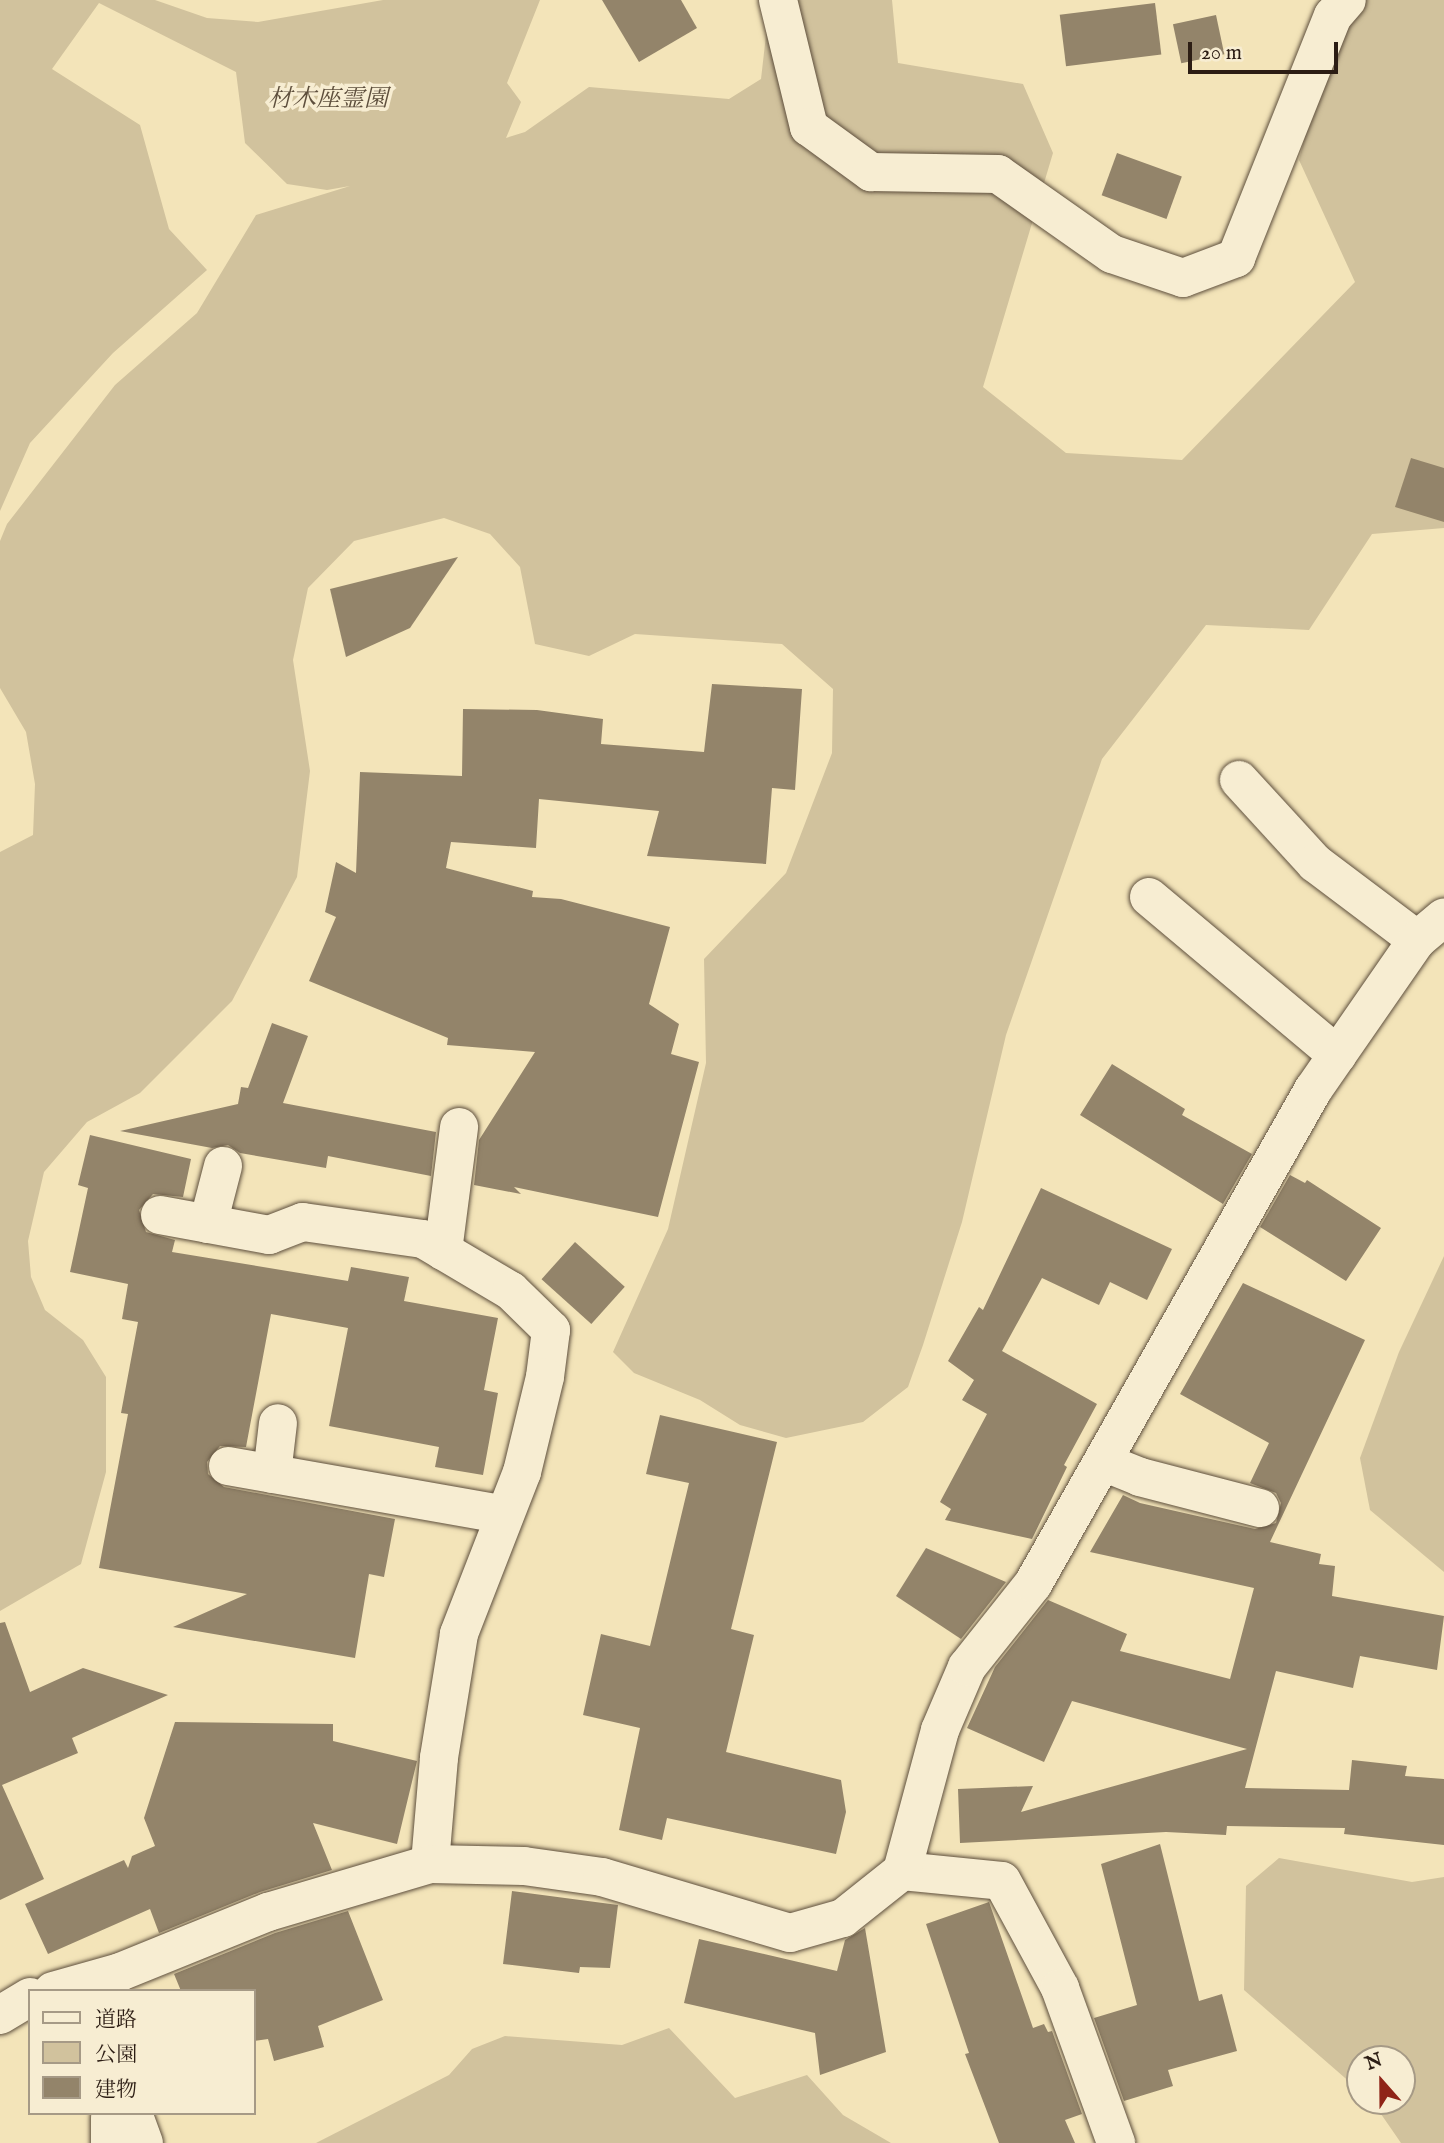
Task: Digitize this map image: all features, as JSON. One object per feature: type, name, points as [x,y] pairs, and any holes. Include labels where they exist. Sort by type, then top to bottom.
[{"type":"street","points":[[778,0],[809,127],[871,172],[998,174],[1112,254],[1182,278],[1236,258],[1333,16],[1347,0]]},
{"type":"street","points":[[67,1989],[121,1981],[268,1912],[430,1864],[524,1866],[602,1877],[790,1933],[843,1918],[902,1871],[940,1730],[967,1667],[1032,1584],[1337,1055],[1431,928],[1315,863],[1239,780]]},
{"type":"street","points":[[1149,897],[1337,1055]]},
{"type":"street","points":[[443,1251],[460,1126]]},
{"type":"street","points":[[208,1224],[223,1167]]},
{"type":"street","points":[[160,1214],[269,1236],[303,1223],[423,1239],[511,1291],[551,1329],[545,1377],[522,1472],[459,1634],[439,1758],[430,1864]]},
{"type":"street","points":[[272,1474],[278,1423]]},
{"type":"street","points":[[1103,1462],[1140,1477],[1260,1508]]},
{"type":"street","points":[[228,1466],[505,1515]]},
{"type":"street","points":[[902,1871],[1002,1881],[1060,1987],[1116,2143]]},
{"type":"street","points":[[0,2015],[28,1998]]},
{"type":"street","points":[[110,2143],[110,2119],[117,2115]]},
{"type":"street","points":[[134,2115],[144,2143]]},
{"type":"green space","name":"材木座霊園","points":[[0,0],[155,0],[207,18],[258,22],[383,0],[540,0],[507,83],[521,102],[506,138],[525,132],[589,87],[729,99],[761,79],[770,0],[892,0],[898,63],[1023,84],[1053,153],[983,387],[1066,453],[1182,460],[1355,282],[1299,160],[1339,0],[1444,0],[1444,528],[1372,534],[1309,630],[1206,625],[1102,759],[1006,1035],[962,1222],[908,1387],[863,1422],[786,1438],[740,1425],[700,1400],[634,1373],[613,1352],[668,1229],[706,1063],[704,959],[786,873],[832,753],[833,689],[782,644],[635,634],[589,656],[535,644],[520,567],[490,534],[444,518],[354,541],[308,588],[293,660],[310,771],[297,877],[232,1001],[140,1093],[87,1122],[44,1172],[28,1241],[31,1277],[45,1310],[83,1340],[106,1377],[106,1472],[81,1564],[0,1611],[0,852],[33,835],[35,784],[26,732],[0,688],[0,541],[7,524],[115,385],[197,313],[256,215],[350,186],[327,190],[287,184],[245,143],[236,72],[99,3],[52,69],[140,125],[169,229],[207,270],[113,353],[30,443],[0,511]]},
{"type":"green space","points":[[1444,1256],[1444,1572],[1370,1510],[1360,1458],[1399,1352]]},
{"type":"green space","points":[[1279,1858],[1412,1882],[1444,1877],[1444,2143],[1401,2143],[1382,2115],[1416,2115],[1416,2045],[1346,2045],[1346,2079],[1244,1990],[1246,1886]]},
{"type":"green space","points":[[669,2028],[735,2098],[807,2075],[843,2115],[891,2143],[316,2143],[449,2075],[472,2049],[505,2036],[622,2045]]},
{"type":"building","points":[[602,0],[681,0],[697,28],[639,62]]},
{"type":"building","points":[[1155,3],[1161,55],[1066,66],[1060,15]]},
{"type":"building","points":[[1216,15],[1224,54],[1181,63],[1173,24]]},
{"type":"building","points":[[1117,153],[1182,177],[1166,219],[1102,195]]},
{"type":"building","points":[[1411,458],[1444,468],[1444,522],[1395,507]]},
{"type":"building","points":[[458,557],[410,628],[346,657],[330,589]]},
{"type":"building","points":[[712,684],[802,689],[795,790],[772,788],[766,864],[647,856],[659,811],[539,799],[536,848],[451,842],[446,868],[533,891],[532,897],[561,899],[670,927],[649,1004],[679,1024],[671,1054],[699,1062],[658,1217],[514,1187],[521,1194],[474,1185],[479,1140],[535,1052],[447,1045],[448,1038],[309,981],[336,917],[325,912],[336,862],[356,873],[360,772],[462,776],[463,709],[537,710],[603,719],[601,744],[704,752]]},
{"type":"building","points":[[272,1023],[308,1036],[283,1103],[436,1132],[431,1176],[328,1156],[326,1168],[240,1153],[228,1145],[212,1148],[120,1131],[238,1104],[241,1087],[248,1088]]},
{"type":"building","points":[[1112,1064],[1185,1109],[1182,1115],[1252,1154],[1223,1204],[1080,1115]]},
{"type":"building","points":[[90,1135],[191,1159],[183,1197],[153,1194],[139,1210],[146,1232],[175,1240],[172,1252],[348,1281],[351,1267],[409,1277],[404,1301],[498,1318],[484,1390],[498,1393],[483,1475],[435,1467],[439,1447],[329,1426],[348,1328],[271,1314],[246,1447],[220,1446],[207,1462],[208,1474],[224,1487],[395,1519],[384,1577],[369,1574],[355,1658],[173,1627],[247,1594],[99,1568],[128,1414],[121,1413],[138,1322],[122,1319],[128,1284],[70,1272],[88,1188],[78,1185]]},
{"type":"building","points":[[1290,1175],[1305,1183],[1307,1180],[1381,1228],[1346,1281],[1260,1227]]},
{"type":"building","points":[[1041,1188],[1172,1249],[1147,1300],[1110,1282],[1099,1305],[1042,1278],[1002,1351],[1097,1404],[1064,1465],[1067,1467],[1032,1539],[945,1520],[951,1509],[940,1502],[987,1414],[962,1400],[974,1380],[948,1361],[979,1307],[983,1310]]},
{"type":"building","points":[[575,1242],[625,1287],[591,1324],[542,1279]]},
{"type":"building","points":[[1243,1283],[1365,1340],[1270,1542],[1321,1554],[1319,1564],[1335,1566],[1332,1596],[1444,1616],[1437,1670],[1360,1656],[1353,1688],[1276,1671],[1245,1788],[1349,1790],[1352,1760],[1407,1766],[1405,1776],[1444,1779],[1444,1845],[1344,1834],[1345,1828],[1227,1826],[1226,1835],[1166,1832],[960,1843],[958,1789],[1033,1786],[1021,1812],[1247,1749],[1072,1701],[1044,1762],[967,1728],[995,1667],[1048,1600],[1127,1634],[1120,1651],[1230,1679],[1254,1588],[1090,1552],[1123,1495],[1140,1503],[1255,1529],[1276,1523],[1281,1503],[1276,1493],[1250,1483],[1269,1443],[1180,1394]]},
{"type":"building","points":[[660,1415],[777,1442],[731,1629],[754,1635],[726,1752],[841,1780],[846,1812],[836,1854],[667,1818],[662,1840],[619,1830],[640,1728],[583,1715],[601,1634],[650,1646],[689,1483],[646,1474]]},
{"type":"building","points":[[926,1548],[1006,1582],[961,1639],[896,1596]]},
{"type":"building","points":[[5,1622],[30,1692],[83,1668],[168,1695],[72,1738],[78,1753],[2,1785],[44,1879],[0,1900],[0,1623]]},
{"type":"building","points":[[175,1722],[333,1724],[333,1741],[417,1761],[397,1844],[313,1823],[332,1870],[260,1892],[159,1933],[150,1909],[48,1954],[25,1904],[124,1860],[128,1868],[132,1856],[155,1846],[144,1818]]},
{"type":"building","points":[[1160,1844],[1199,2001],[1222,1994],[1237,2051],[1168,2070],[1173,2086],[1124,2101],[1094,2018],[1137,2005],[1101,1864]]},
{"type":"building","points":[[512,1891],[618,1905],[610,1968],[580,1967],[579,1973],[503,1964]]},
{"type":"building","points":[[989,1902],[1033,2028],[1044,2024],[1048,2032],[1052,2031],[1082,2114],[1065,2120],[1075,2143],[999,2143],[965,2054],[969,2053],[926,1924]]},
{"type":"building","points":[[348,1911],[383,2000],[318,2026],[324,2047],[274,2061],[268,2039],[256,2041],[256,1989],[180,1989],[174,1974],[275,1933]]},
{"type":"building","points":[[865,1928],[886,2052],[820,2075],[815,2033],[684,2003],[699,1939],[837,1971],[845,1940]]}]
